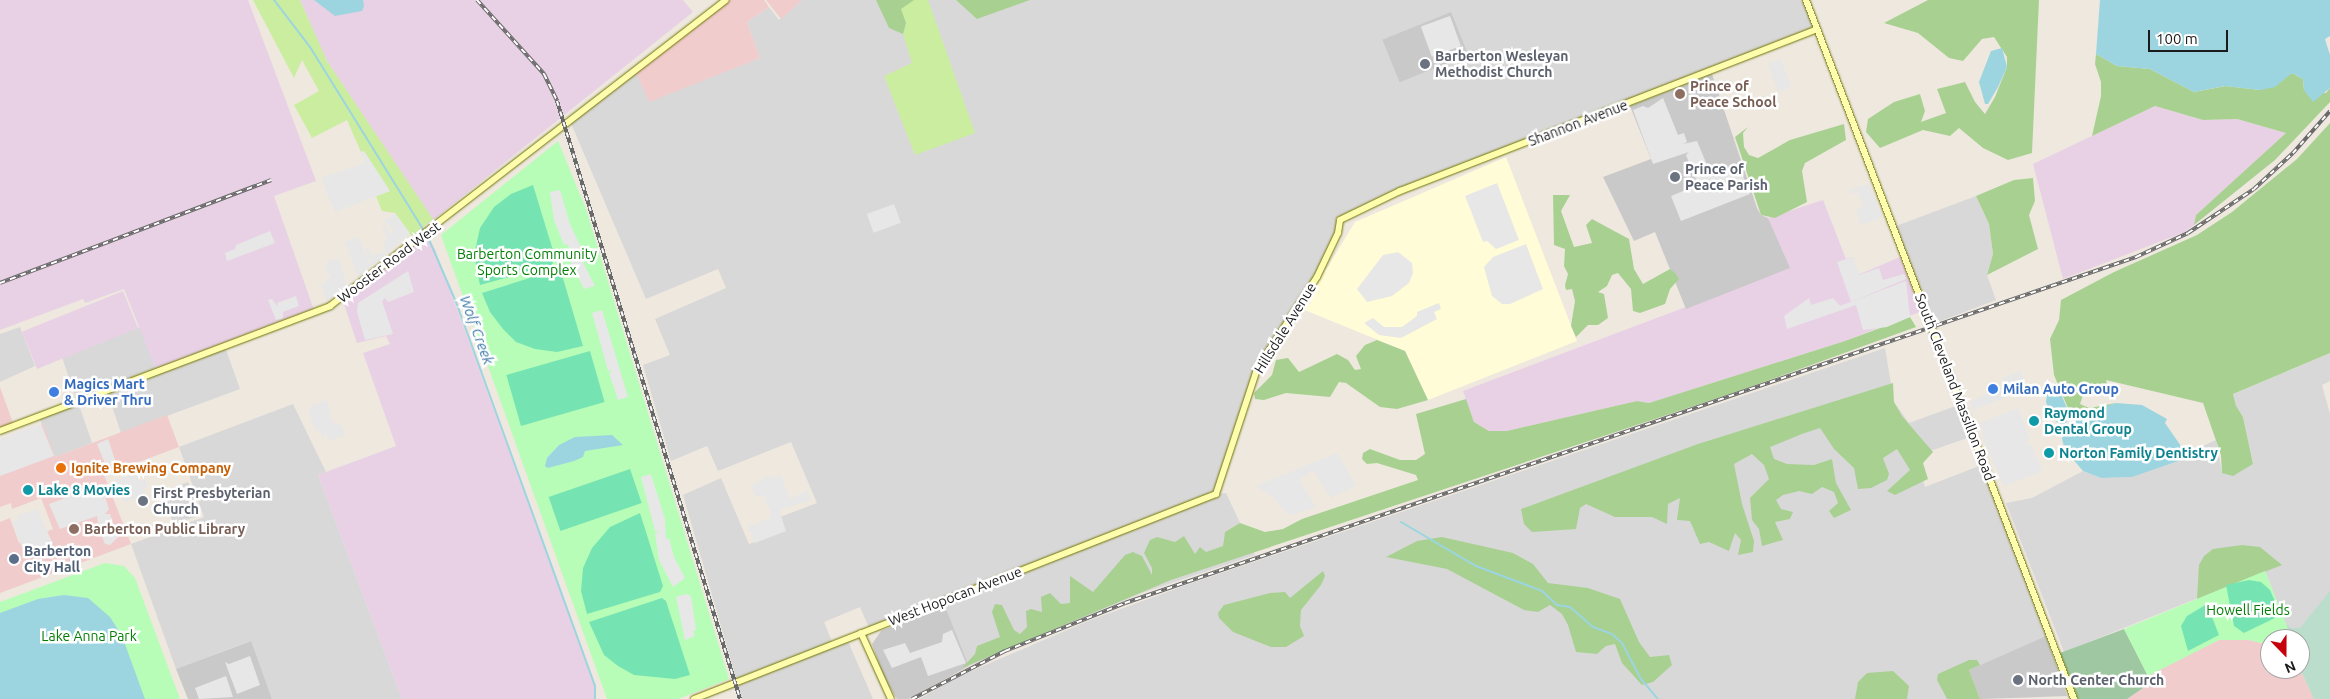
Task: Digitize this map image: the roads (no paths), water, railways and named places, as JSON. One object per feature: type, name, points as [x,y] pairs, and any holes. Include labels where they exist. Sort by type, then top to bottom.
[{"type":"main road","name":"Wooster Road West","points":[[0,431],[326,309],[438,225],[726,0]]},
{"type":"main road","name":"South Cleveland Massillon Road","points":[[1806,0],[2074,699]]},
{"type":"main road","name":"Shannon Avenue","points":[[1340,220],[1400,191],[1818,29]]},
{"type":"main road","name":"Hillsdale Avenue","points":[[1216,494],[1257,369],[1317,277],[1338,233],[1340,220]]},
{"type":"main road","name":"West Hopocan Avenue","points":[[694,699],[1216,494]]},
{"type":"main road","points":[[861,633],[891,699]]},
{"type":"water","points":[[314,0],[363,0],[364,6],[362,11],[335,16]]},
{"type":"water","points":[[2100,0],[2330,0],[2330,36],[2325,39],[2330,55],[2330,88],[2313,102],[2304,90],[2303,79],[2292,73],[2275,87],[2260,90],[2225,86],[2194,92],[2150,69],[2117,66],[2096,54]]},
{"type":"water","points":[[2002,48],[2007,67],[1988,104],[1985,104],[1979,82],[1991,51]]},
{"type":"water","points":[[2056,383],[2067,408],[2067,422],[2062,425],[2052,419],[2046,402],[2048,386]]},
{"type":"water","points":[[2116,403],[2142,405],[2167,419],[2165,423],[2185,452],[2181,460],[2132,477],[2101,478],[2083,471],[2065,450],[2062,439],[2065,428],[2086,413]]},
{"type":"water","points":[[612,435],[623,445],[585,451],[583,457],[574,461],[548,468],[545,466],[547,458],[559,445],[575,437]]},
{"type":"water","name":"Lake Anna Park","points":[[64,595],[88,598],[110,617],[122,636],[145,699],[0,699],[0,613],[38,599]]},
{"type":"waterway","name":"Wolf Creek","points":[[274,0],[310,47],[424,231]]},
{"type":"waterway","name":"Wolf Creek","points":[[427,235],[456,302],[595,686],[595,699]]},
{"type":"waterway","points":[[1401,522],[1476,566],[1542,591],[1557,605],[1570,607],[1593,627],[1612,634],[1622,643],[1641,679],[1658,699]]},
{"type":"railway","points":[[477,0],[544,74],[557,101],[740,699]]},
{"type":"railway","points":[[912,699],[1005,651],[1125,603],[2136,257],[2188,233],[2254,189],[2293,153],[2330,111]]},
{"type":"railway","points":[[0,283],[271,180]]},
{"type":"place","name":"Barberton Wesleyan Methodist Church","points":[[1425,64]]},
{"type":"place","name":"Prince of Peace School","points":[[1680,94]]},
{"type":"place","name":"Prince of Peace Parish","points":[[1675,177]]},
{"type":"place","name":"Milan Auto Group","points":[[1993,389]]},
{"type":"place","name":"Magics Mart & Driver Thru","points":[[54,392]]},
{"type":"place","name":"Raymond Dental Group","points":[[2034,421]]},
{"type":"place","name":"Norton Family Dentistry","points":[[2049,453]]},
{"type":"place","name":"Ignite Brewing Company","points":[[61,468]]},
{"type":"place","name":"Lake 8 Movies","points":[[28,490]]},
{"type":"place","name":"First Presbyterian Church","points":[[143,501]]},
{"type":"place","name":"Barberton Public Library","points":[[74,529]]},
{"type":"place","name":"Barberton City Hall","points":[[14,559]]},
{"type":"place","name":"North Center Church","points":[[2018,680]]},
{"type":"park label","name":"Barberton Community Sports Complex","points":[[527,262]]},
{"type":"park label","name":"Howell Fields","points":[[2248,610]]}]
